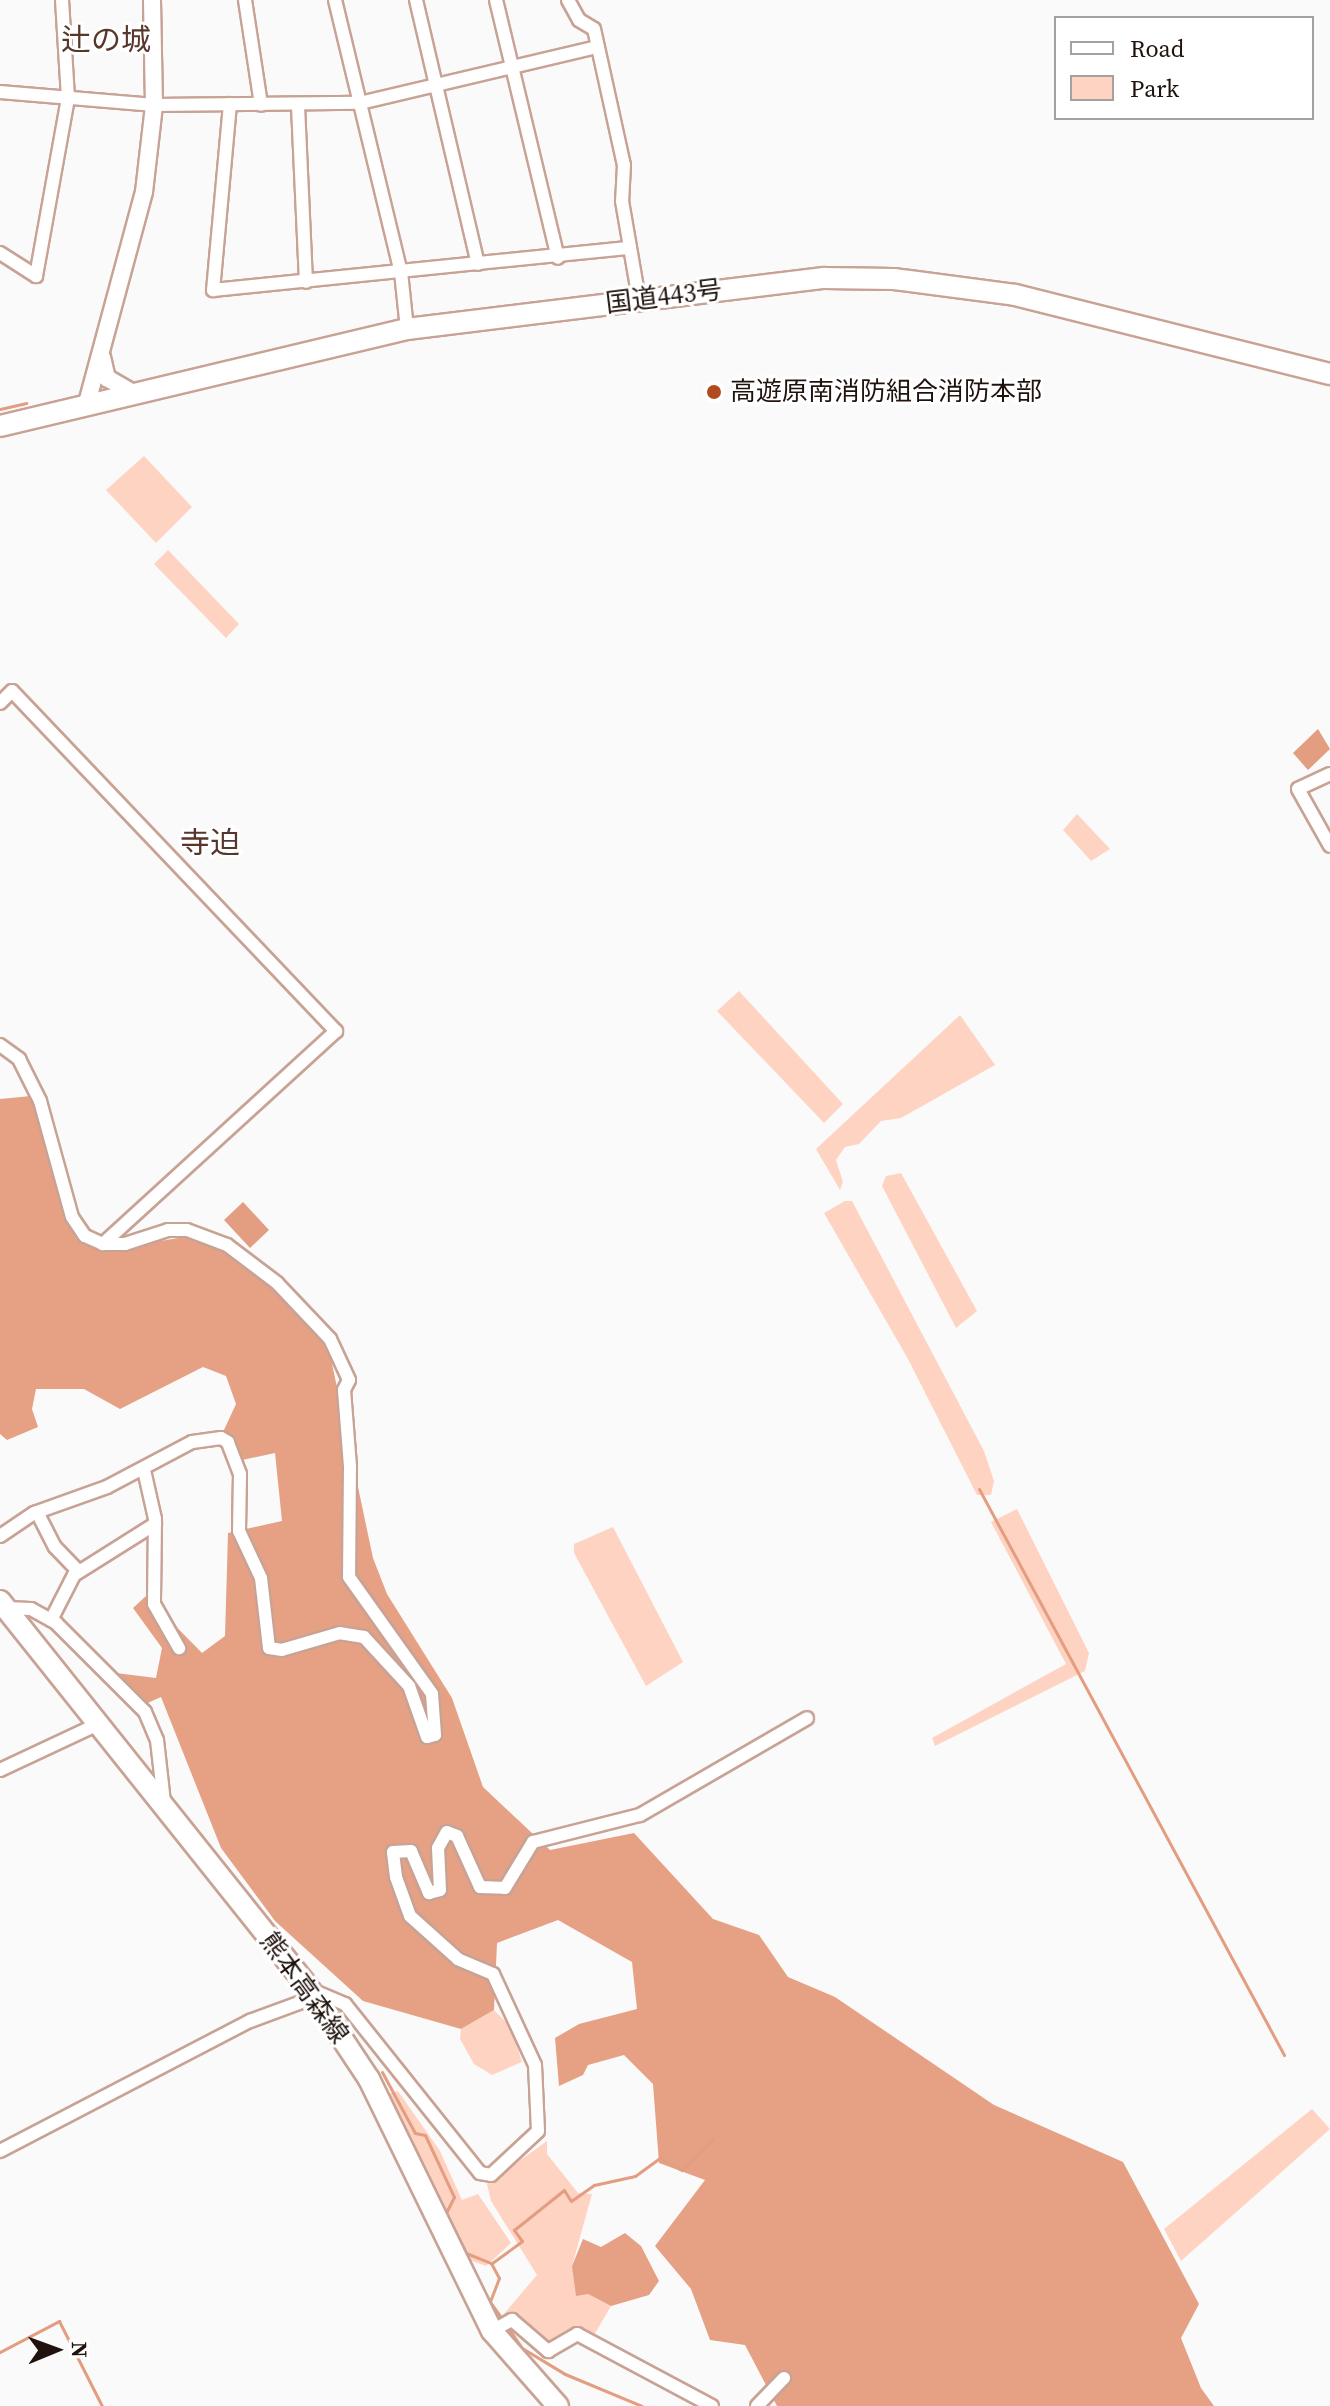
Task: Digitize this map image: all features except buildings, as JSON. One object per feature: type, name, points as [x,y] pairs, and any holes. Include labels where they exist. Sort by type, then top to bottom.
[{"type":"main road","name":"国道443号","points":[[0,426],[131,392],[407,329],[824,278],[945,284],[1015,295],[1330,374]]},
{"type":"main road","name":"熊本高森線","points":[[3,1605],[311,1992],[369,2079],[492,2331],[558,2406]]},
{"type":"street","points":[[0,253],[36,276],[68,98],[62,0]]},
{"type":"street","points":[[87,403],[144,192],[154,105],[152,0]]},
{"type":"street","points":[[245,0],[261,105]]},
{"type":"street","points":[[335,0],[401,272],[407,329]]},
{"type":"street","points":[[416,0],[478,264]]},
{"type":"street","points":[[496,0],[558,258]]},
{"type":"street","points":[[568,0],[579,20],[591,24],[597,47],[624,165],[622,201],[639,299]]},
{"type":"street","points":[[0,92],[154,105],[360,103],[597,47]]},
{"type":"street","points":[[230,104],[213,290],[558,258],[630,248]]},
{"type":"street","points":[[298,106],[306,282]]},
{"type":"street","points":[[101,355],[107,378],[131,392]]},
{"type":"street","points":[[0,703],[12,691],[336,1031],[103,1244]]},
{"type":"street","points":[[1330,774],[1298,789],[1330,846]]},
{"type":"street","points":[[0,1045],[19,1059],[40,1101],[72,1217],[85,1236],[103,1244],[187,1230],[227,1245],[277,1283],[330,1339],[349,1380],[344,1390],[350,1467],[349,1577],[432,1694],[435,1735],[427,1737],[409,1686],[364,1637],[340,1633],[282,1650],[269,1648],[261,1578],[239,1531],[240,1474],[228,1442],[203,1437],[144,1470],[37,1512],[0,1536]]},
{"type":"street","points":[[144,1470],[155,1524],[154,1604],[179,1648]]},
{"type":"street","points":[[37,1512],[55,1547],[78,1571]]},
{"type":"street","points":[[51,1620],[78,1571],[155,1524]]},
{"type":"street","points":[[3,1605],[31,1609],[51,1620],[145,1712],[157,1740],[166,1812]]},
{"type":"street","points":[[0,2151],[311,1992],[345,2004],[480,2173],[491,2175],[538,2131],[535,2065],[493,1974],[458,1959],[410,1916],[396,1877],[393,1852],[411,1851],[429,1893],[440,1890],[438,1848],[447,1832],[457,1836],[480,1887],[505,1888],[533,1842],[640,1815],[807,1718]]},
{"type":"street","points":[[0,1770],[96,1725]]},
{"type":"street","points":[[492,2331],[512,2320],[548,2351],[577,2334],[712,2406]]},
{"type":"street","points":[[757,2406],[784,2378]]},
{"type":"green space","points":[[144,456],[192,507],[156,543],[106,490]]},
{"type":"green space","points":[[168,550],[239,624],[226,638],[154,564]]},
{"type":"green space","points":[[1077,814],[1110,849],[1091,861],[1063,830]]},
{"type":"green space","points":[[739,991],[843,1104],[824,1123],[717,1011]]},
{"type":"green space","points":[[960,1015],[995,1065],[901,1118],[881,1121],[859,1144],[845,1147],[836,1160],[843,1182],[840,1190],[816,1149]]},
{"type":"green space","points":[[901,1173],[977,1311],[956,1328],[882,1186],[886,1176]]},
{"type":"green space","points":[[845,1201],[852,1201],[984,1451],[994,1481],[991,1495],[977,1495],[908,1359],[824,1213]]},
{"type":"green space","points":[[1017,1509],[1089,1653],[1085,1671],[935,1746],[932,1738],[1066,1664],[991,1522]]},
{"type":"green space","points":[[613,1527],[683,1662],[646,1686],[574,1553],[574,1544]]},
{"type":"green space","points":[[494,2010],[511,2027],[522,2062],[492,2075],[474,2064],[460,2039],[461,2029]]},
{"type":"green space","points":[[398,2091],[440,2151],[462,2200],[478,2194],[511,2243],[486,2266],[466,2259],[387,2094]]},
{"type":"green space","points":[[1312,2109],[1330,2129],[1181,2261],[1164,2229]]},
{"type":"green space","points":[[547,2141],[547,2154],[578,2193],[592,2194],[572,2266],[588,2294],[611,2306],[594,2335],[573,2330],[559,2343],[549,2345],[503,2315],[537,2275],[491,2201],[487,2184]]},
{"type":"shaded area","points":[[1318,729],[1330,749],[1308,770],[1293,753]]},
{"type":"shaded area","points":[[31,1096],[76,1239],[108,1250],[190,1236],[227,1251],[277,1288],[327,1340],[373,1558],[387,1594],[452,1698],[483,1787],[550,1850],[634,1833],[713,1919],[759,1935],[788,1977],[835,1997],[994,2105],[1123,2162],[1199,2304],[1181,2338],[1201,2388],[1214,2406],[777,2406],[745,2345],[710,2340],[691,2289],[655,2246],[705,2180],[659,2163],[653,2084],[624,2055],[588,2065],[583,2075],[559,2086],[555,2038],[579,2024],[637,2009],[632,1962],[558,1920],[497,1943],[494,2010],[461,2029],[363,2001],[275,1921],[221,1848],[161,1697],[143,1705],[116,1673],[156,1678],[162,1648],[133,1608],[146,1596],[202,1653],[225,1636],[228,1533],[282,1521],[275,1453],[242,1460],[224,1430],[236,1404],[226,1376],[203,1367],[120,1409],[84,1389],[36,1389],[32,1409],[38,1427],[7,1440],[0,1434],[0,1099]]},
{"type":"shaded area","points":[[243,1202],[269,1230],[250,1248],[224,1220]]},
{"type":"shaded area","points":[[625,2233],[641,2246],[659,2281],[649,2295],[611,2306],[588,2294],[576,2296],[572,2266],[583,2239],[601,2247]]},
{"type":"waterway","points":[[0,409],[26,403]]},
{"type":"waterway","points":[[979,1489],[1284,2055]]},
{"type":"waterway","points":[[382,2072],[415,2133],[425,2135],[454,2197],[446,2213],[466,2253],[491,2263],[499,2278],[490,2302],[503,2320]]},
{"type":"waterway","points":[[492,2263],[522,2241],[514,2230],[564,2190],[571,2201],[594,2185],[635,2176],[660,2158],[682,2170],[713,2139]]},
{"type":"waterway","points":[[0,2352],[59,2321],[102,2406]]},
{"type":"waterway","points":[[507,2326],[522,2348],[565,2374],[642,2406]]},
{"type":"place","name":"高遊原南消防組合消防本部","points":[[714,392]]},
{"type":"district","name":"辻の城","points":[[106,40]]},
{"type":"district","name":"寺迫","points":[[210,843]]}]
